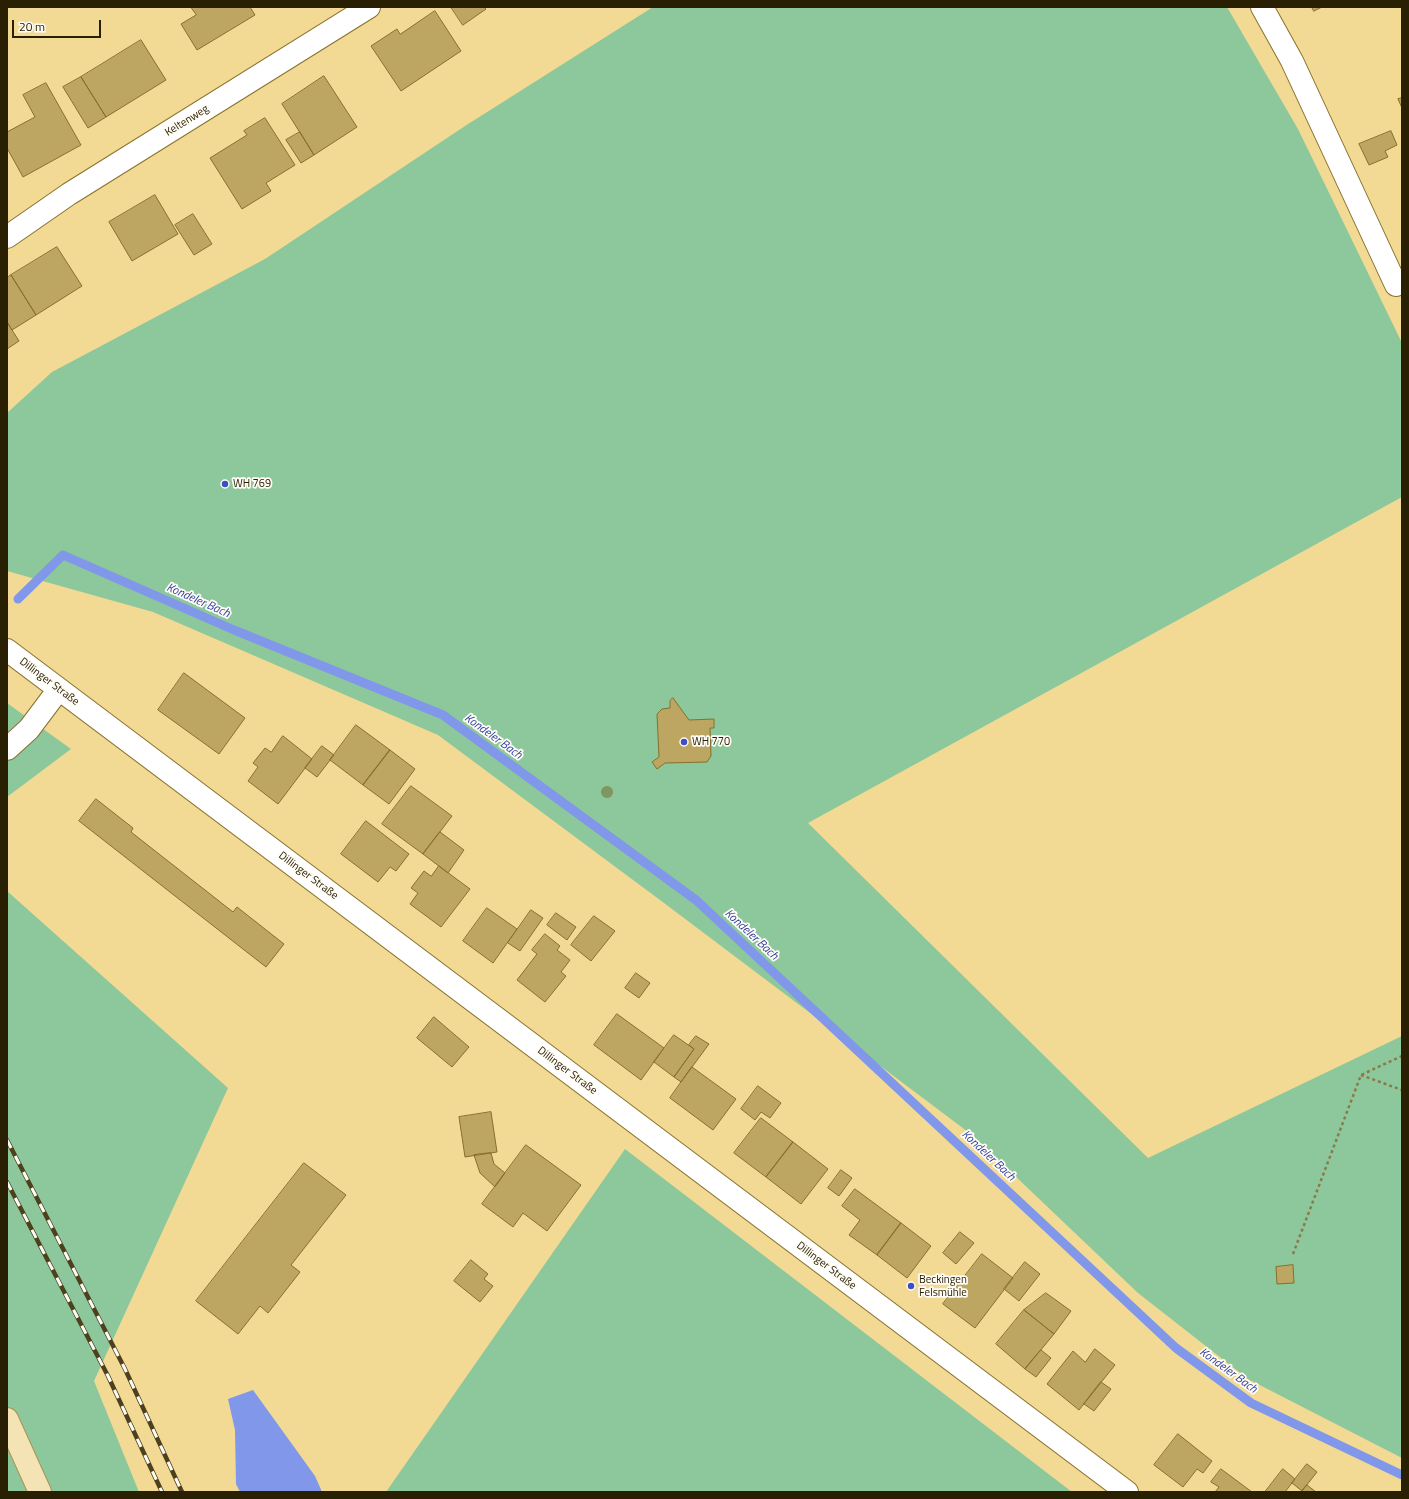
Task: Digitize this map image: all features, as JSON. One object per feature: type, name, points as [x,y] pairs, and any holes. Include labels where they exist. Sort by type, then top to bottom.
[{"type":"main road","points":[[7,1419],[40,1492]]},
{"type":"street","name":"Keltenweg","points":[[7,237],[69,194],[369,7]]},
{"type":"street","points":[[1262,7],[1292,61],[1396,285]]},
{"type":"street","name":"Dillinger Straße","points":[[7,650],[1128,1492]]},
{"type":"street","points":[[7,749],[29,729],[59,689]]},
{"type":"path","points":[[1293,1254],[1361,1075],[1402,1056]]},
{"type":"path","points":[[1361,1075],[1402,1090]]},
{"type":"green space","points":[[653,7],[1227,7],[1298,129],[1402,343],[1402,497],[808,823],[1148,1158],[1402,1036],[1402,1458],[1248,1379],[1138,1293],[972,1135],[438,735],[153,612],[7,571],[7,413],[52,372],[265,259],[465,126]]},
{"type":"green space","points":[[7,703],[71,749],[7,797]]},
{"type":"green space","points":[[7,891],[228,1088],[94,1381],[139,1492],[7,1492]]},
{"type":"green space","points":[[625,1149],[1072,1492],[386,1492]]},
{"type":"water","points":[[253,1390],[315,1476],[322,1492],[240,1492],[236,1484],[235,1430],[228,1399]]},
{"type":"building","points":[[191,7],[250,7],[255,15],[197,50],[181,24],[196,15]]},
{"type":"building","points":[[451,7],[484,7],[486,9],[463,25]]},
{"type":"building","points":[[1312,7],[1322,7],[1314,11]]},
{"type":"building","points":[[435,11],[461,51],[401,91],[371,46],[397,29],[400,34]]},
{"type":"building","points":[[141,40],[166,80],[106,117],[81,77]]},
{"type":"building","points":[[324,76],[357,127],[314,155],[282,104]]},
{"type":"building","points":[[81,77],[106,117],[88,128],[63,87]]},
{"type":"building","points":[[46,83],[81,145],[23,177],[7,148],[7,132],[35,117],[23,95]]},
{"type":"building","points":[[1402,98],[1402,108],[1398,99]]},
{"type":"building","points":[[265,118],[295,165],[266,183],[271,191],[242,209],[210,158],[247,135],[244,131]]},
{"type":"building","points":[[1391,131],[1397,145],[1385,151],[1388,157],[1369,165],[1359,144]]},
{"type":"building","points":[[300,132],[314,155],[301,163],[286,140]]},
{"type":"building","points":[[155,195],[178,234],[132,261],[109,222]]},
{"type":"building","points":[[193,214],[212,244],[194,255],[175,225]]},
{"type":"building","points":[[57,247],[82,286],[36,315],[11,275]]},
{"type":"building","points":[[11,275],[36,315],[12,330],[7,322],[7,278]]},
{"type":"building","points":[[7,322],[19,341],[7,349]]},
{"type":"building","points":[[184,673],[245,718],[219,754],[158,710]]},
{"type":"building","name":"WH 770","points":[[673,698],[689,720],[714,719],[714,728],[710,728],[711,756],[707,762],[665,763],[657,769],[652,762],[659,757],[657,714],[662,709],[670,708],[670,701]]},
{"type":"building","points":[[356,725],[390,750],[363,785],[330,760]]},
{"type":"building","points":[[283,736],[312,759],[278,804],[248,781],[258,767],[253,763],[265,748],[271,752]]},
{"type":"building","points":[[322,746],[334,755],[317,777],[305,768]]},
{"type":"building","points":[[390,750],[415,769],[389,804],[363,785]]},
{"type":"building","points":[[411,786],[452,816],[423,854],[382,824]]},
{"type":"building","points":[[96,799],[133,828],[131,832],[233,912],[237,907],[284,944],[266,967],[79,821]]},
{"type":"building","points":[[366,821],[409,854],[396,871],[390,867],[378,882],[341,854]]},
{"type":"building","points":[[440,832],[464,850],[448,873],[423,854]]},
{"type":"building","points":[[439,866],[470,889],[441,927],[410,904],[418,893],[411,888],[424,871],[431,876]]},
{"type":"building","points":[[487,908],[517,929],[493,963],[463,941]]},
{"type":"building","points":[[531,910],[543,918],[520,951],[508,943]]},
{"type":"building","points":[[556,913],[576,927],[567,940],[547,925]]},
{"type":"building","points":[[594,916],[615,931],[591,961],[571,945]]},
{"type":"building","points":[[545,934],[560,946],[557,950],[570,960],[561,972],[566,976],[545,1002],[517,980],[537,954],[532,950]]},
{"type":"building","points":[[636,973],[650,983],[639,998],[625,988]]},
{"type":"building","points":[[617,1014],[664,1048],[641,1080],[594,1045]]},
{"type":"building","points":[[434,1017],[469,1047],[452,1067],[417,1038]]},
{"type":"building","points":[[674,1035],[694,1049],[674,1077],[654,1062]]},
{"type":"building","points":[[696,1036],[709,1044],[681,1082],[674,1077],[694,1049],[689,1045]]},
{"type":"building","points":[[692,1067],[736,1099],[713,1130],[670,1098]]},
{"type":"building","points":[[758,1086],[781,1103],[770,1118],[761,1112],[755,1120],[741,1109]]},
{"type":"building","points":[[491,1112],[497,1152],[465,1157],[459,1117]]},
{"type":"building","points":[[761,1118],[793,1142],[766,1177],[734,1153]]},
{"type":"building","points":[[793,1142],[828,1169],[801,1204],[766,1177]]},
{"type":"building","points":[[526,1145],[581,1185],[547,1231],[523,1213],[513,1227],[482,1204]]},
{"type":"building","points":[[491,1153],[494,1164],[505,1173],[495,1187],[480,1173],[474,1155]]},
{"type":"building","points":[[304,1163],[346,1195],[291,1265],[300,1272],[268,1313],[260,1306],[238,1334],[196,1301]]},
{"type":"building","points":[[841,1170],[852,1178],[839,1196],[828,1188]]},
{"type":"building","points":[[855,1189],[901,1223],[877,1255],[849,1235],[860,1220],[842,1206]]},
{"type":"building","points":[[901,1223],[931,1246],[907,1278],[877,1255]]},
{"type":"building","points":[[960,1232],[974,1243],[956,1264],[943,1253]]},
{"type":"building","points":[[982,1254],[1013,1278],[975,1328],[943,1304]]},
{"type":"building","points":[[471,1260],[488,1274],[484,1279],[493,1286],[480,1302],[454,1281]]},
{"type":"building","points":[[1025,1262],[1040,1274],[1019,1301],[1004,1289]]},
{"type":"building","points":[[1293,1265],[1294,1283],[1277,1284],[1276,1267]]},
{"type":"building","points":[[1046,1293],[1071,1311],[1054,1334],[1024,1310]]},
{"type":"building","points":[[1024,1310],[1054,1334],[1025,1369],[996,1344]]},
{"type":"building","points":[[1095,1349],[1115,1365],[1079,1410],[1047,1384],[1073,1351],[1085,1362]]},
{"type":"building","points":[[1041,1350],[1051,1358],[1036,1377],[1025,1369]]},
{"type":"building","points":[[1101,1382],[1111,1389],[1094,1411],[1084,1404]]},
{"type":"building","points":[[1178,1434],[1212,1461],[1203,1473],[1197,1469],[1183,1487],[1154,1465]]},
{"type":"building","points":[[1307,1464],[1317,1472],[1302,1491],[1292,1483]]},
{"type":"building","points":[[1221,1469],[1252,1492],[1215,1492],[1219,1487],[1211,1482]]},
{"type":"building","points":[[1283,1469],[1295,1479],[1285,1492],[1265,1492]]},
{"type":"building","points":[[1307,1485],[1316,1492],[1301,1492]]},
{"type":"waterway","name":"Kondeler Bach","points":[[18,599],[63,555],[234,630],[443,715],[696,900],[1176,1348],[1251,1403],[1402,1475]]},
{"type":"railway","points":[[7,1140],[125,1369],[182,1492]]},
{"type":"railway","points":[[7,1182],[108,1376],[162,1492]]},
{"type":"place","name":"WH 769","points":[[225,484]]},
{"type":"place","name":"WH 770","points":[[684,742]]},
{"type":"place","name":"Beckingen Felsmühle","points":[[911,1286]]}]
